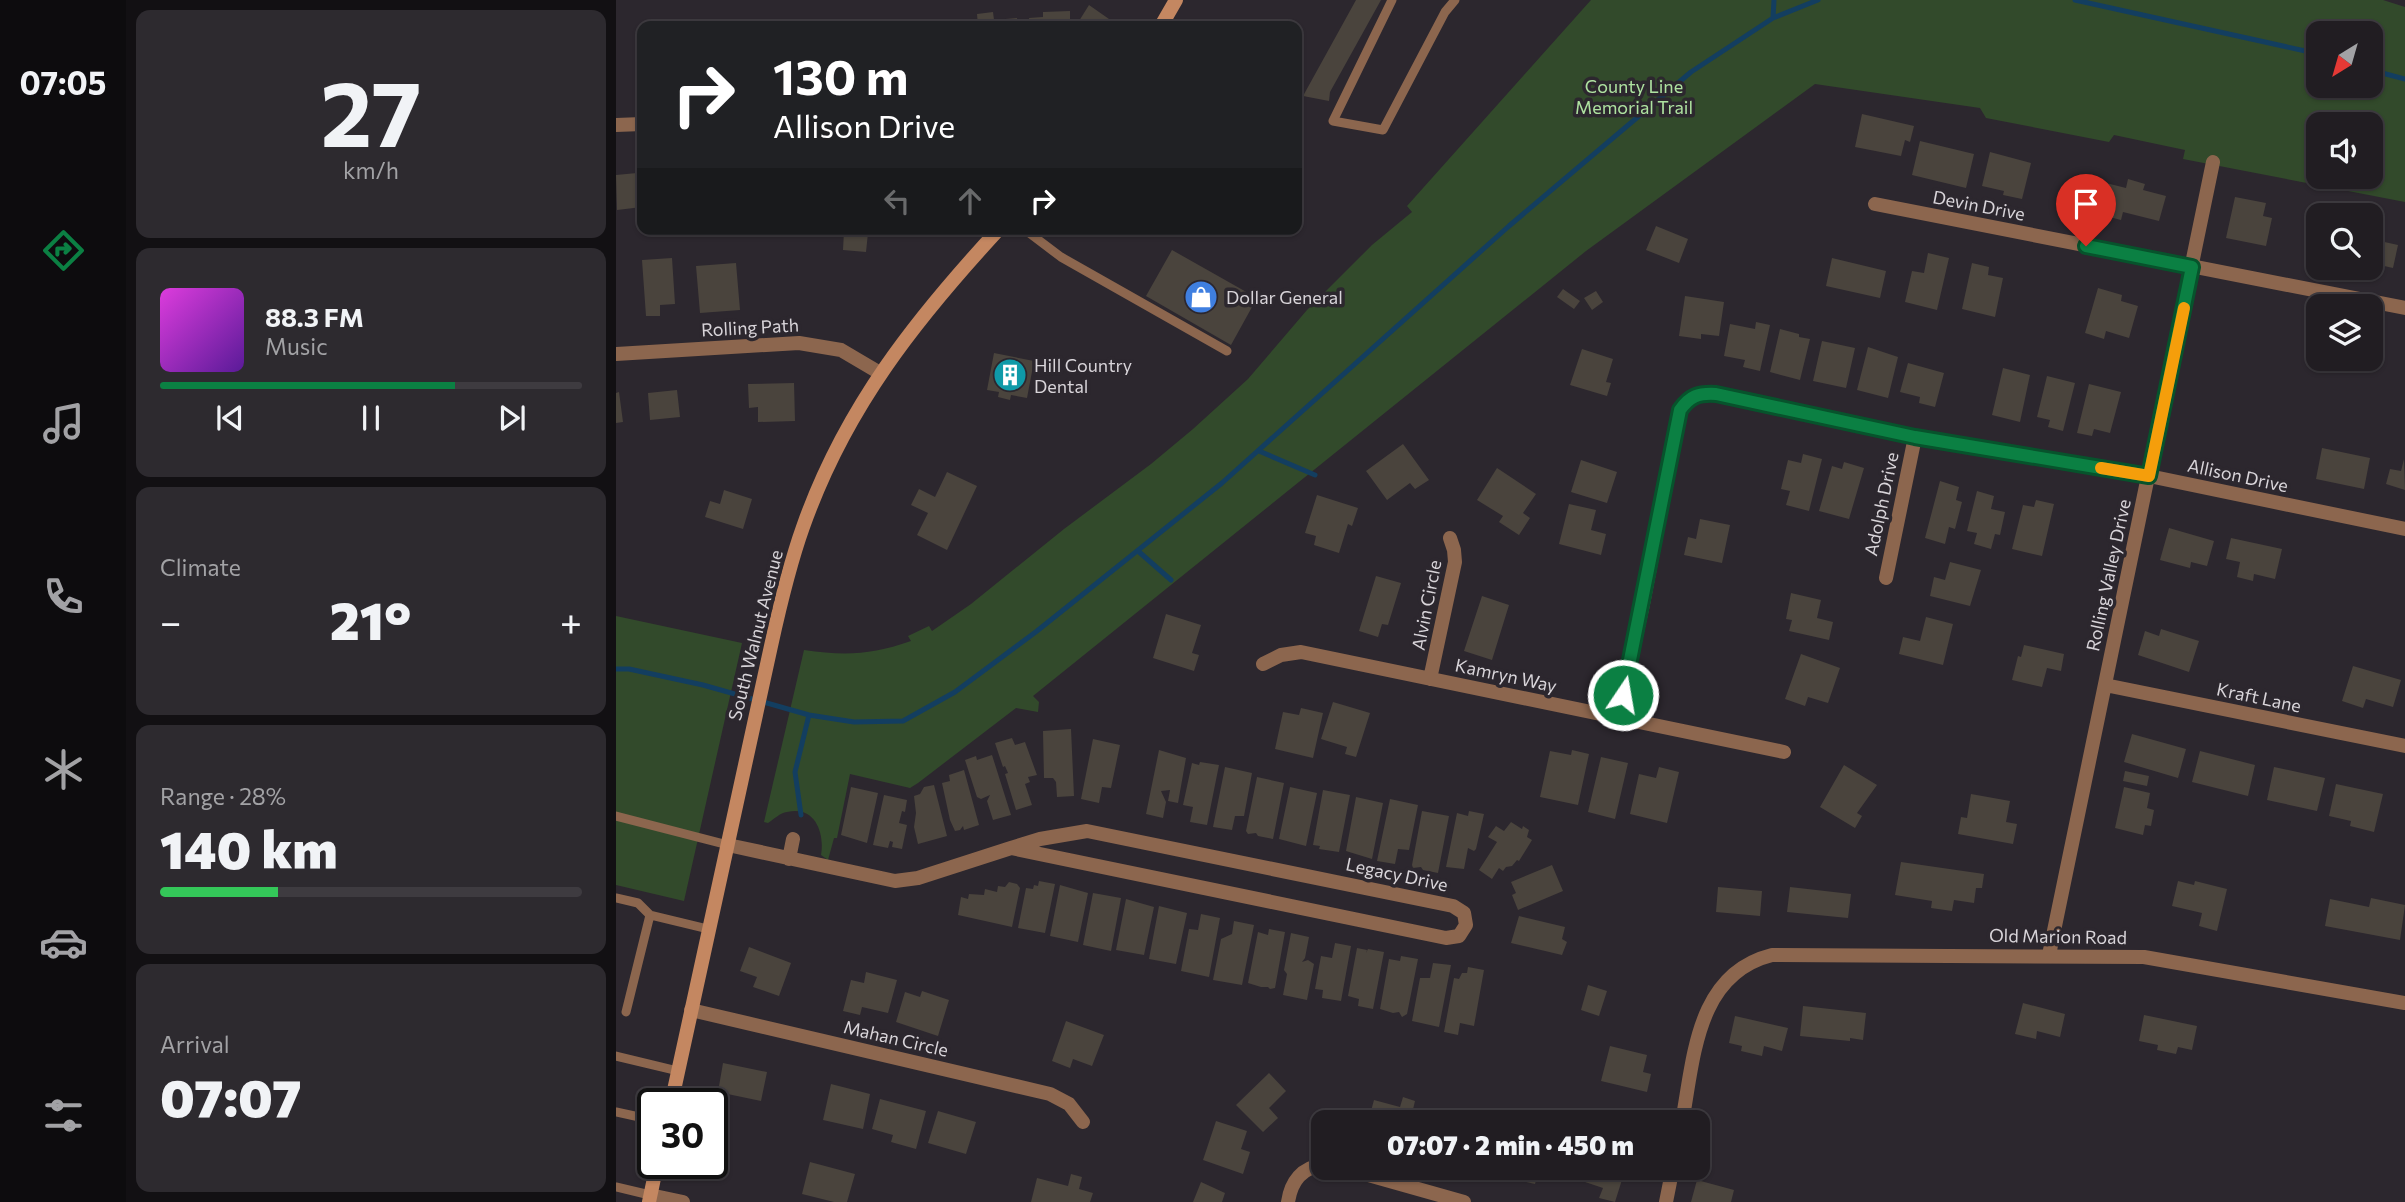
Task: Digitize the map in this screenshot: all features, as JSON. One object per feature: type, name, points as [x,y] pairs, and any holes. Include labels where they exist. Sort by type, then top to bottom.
[{"type":"street","points":[[1164,21],[1176,0]]},
{"type":"street","points":[[616,125],[637,124]]},
{"type":"street","name":"Rolling Valley Drive","points":[[2049,954],[2213,162]]},
{"type":"street","name":"Devin Drive","points":[[1874,204],[2405,308]]},
{"type":"street","name":"South Walnut Avenue","points":[[674,1088],[787,576],[815,496],[850,423],[880,373],[928,307],[994,235]]},
{"type":"street","name":"Rolling Path","points":[[616,354],[799,343],[841,350],[880,373]]},
{"type":"street","name":"Allison Drive","points":[[1618,718],[1643,604],[1678,417],[1680,410],[1698,394],[1716,394],[1915,437],[2149,476],[2405,529]]},
{"type":"street","name":"Adolph Drive","points":[[1886,578],[1915,437]]},
{"type":"street","name":"Alvin Circle","points":[[1430,679],[1454,572],[1454,550],[1450,538]]},
{"type":"street","name":"Kamryn Way","points":[[1263,664],[1281,655],[1301,652],[1784,752]]},
{"type":"street","name":"Kraft Lane","points":[[2105,685],[2405,746]]},
{"type":"street","name":"Legacy Drive","points":[[728,845],[883,880],[906,881],[1010,848],[1074,832],[1101,833],[1453,905],[1464,913],[1466,925],[1459,936],[1446,938],[1010,848]]},
{"type":"street","points":[[789,859],[793,839]]},
{"type":"street","name":"Old Marion Road","points":[[1684,1110],[1700,1029],[1710,1004],[1734,973],[1745,965],[1759,958],[1780,954],[2049,954],[2144,957],[2174,960],[2405,1003]]},
{"type":"street","name":"Mahan Circle","points":[[691,1010],[1050,1094],[1069,1104],[1083,1122]]},
{"type":"street","points":[[1288,1202],[1293,1186],[1304,1170],[1311,1168]]},
{"type":"street","points":[[654,1179],[650,1198],[683,1202]]},
{"type":"street","points":[[1386,1180],[1464,1202]]},
{"type":"street","points":[[1666,1202],[1670,1180]]},
{"type":"lane","points":[[1392,0],[1333,121],[1383,130],[1445,12],[1455,0]]},
{"type":"lane","points":[[1032,235],[1061,257],[1227,351]]},
{"type":"lane","points":[[616,816],[728,845]]},
{"type":"lane","points":[[616,898],[638,903],[650,915],[708,929]]},
{"type":"lane","points":[[626,1013],[650,915]]},
{"type":"lane","points":[[616,1056],[678,1071]]},
{"type":"lane","points":[[616,1112],[637,1117]]},
{"type":"lane","points":[[616,1187],[650,1198]]},
{"type":"green space","name":"County Line Memorial Trail","points":[[1591,0],[2383,0],[2405,7],[2405,202],[2338,189],[2383,189],[2383,112],[2306,112],[2306,183],[2183,159],[2185,150],[2114,135],[2109,142],[1986,118],[1980,108],[1815,84],[1586,251],[1033,696],[1039,702],[1038,712],[1016,708],[910,788],[850,774],[837,838],[834,838],[828,860],[821,855],[821,838],[816,823],[805,813],[787,812],[768,823],[764,822],[804,650],[858,653],[897,646],[911,641],[908,636],[929,626],[932,631],[971,604],[1193,429],[1248,379],[1307,310],[1372,245],[1412,212],[1407,206]]},
{"type":"green space","points":[[616,616],[742,643],[684,901],[616,885]]},
{"type":"building","points":[[1356,0],[1381,0],[1330,92],[1329,101],[1303,96]]},
{"type":"building","points":[[1089,5],[1109,19],[1107,21],[1079,21]]},
{"type":"building","points":[[1070,11],[1070,21],[1029,21],[1029,18],[1043,17],[1043,12]]},
{"type":"building","points":[[993,12],[994,20],[1017,18],[1017,21],[978,21],[977,14]]},
{"type":"building","points":[[1862,114],[1914,126],[1910,142],[1905,140],[1901,156],[1855,147]]},
{"type":"building","points":[[1920,141],[1974,154],[1966,188],[1912,175]]},
{"type":"building","points":[[1990,152],[2031,163],[2022,199],[1982,186]]},
{"type":"building","points":[[637,173],[637,208],[617,210],[616,175]]},
{"type":"building","points":[[2128,179],[2145,184],[2143,190],[2166,196],[2159,221],[2123,212],[2121,220],[2098,214],[2106,183],[2126,188]]},
{"type":"building","points":[[2235,197],[2266,203],[2263,216],[2272,218],[2266,246],[2226,238]]},
{"type":"building","points":[[1656,226],[1688,239],[1679,263],[1646,250]]},
{"type":"building","points":[[844,235],[868,235],[866,252],[843,250]]},
{"type":"building","points":[[2383,242],[2398,245],[2393,268],[2383,266]]},
{"type":"building","name":"Dollar General","points":[[1172,250],[1257,298],[1231,345],[1146,296]]},
{"type":"building","points":[[1928,253],[1949,258],[1937,310],[1905,302],[1912,271],[1924,273]]},
{"type":"building","points":[[672,258],[675,304],[660,305],[660,316],[646,316],[642,260]]},
{"type":"building","points":[[1832,258],[1886,271],[1880,298],[1826,286]]},
{"type":"building","points":[[736,263],[740,310],[700,313],[696,266]]},
{"type":"building","points":[[1972,263],[1989,267],[1988,275],[2003,278],[1995,317],[1962,309]]},
{"type":"building","points":[[2098,288],[2122,295],[2121,301],[2138,306],[2129,338],[2106,331],[2104,339],[2085,333]]},
{"type":"building","points":[[1563,289],[1580,301],[1574,309],[1557,297]]},
{"type":"building","points":[[1596,291],[1603,302],[1592,310],[1584,298]]},
{"type":"building","points":[[1685,296],[1724,302],[1719,336],[1701,334],[1701,339],[1679,336]]},
{"type":"building","points":[[1756,322],[1770,325],[1760,371],[1743,367],[1745,360],[1724,356],[1730,324],[1755,329]]},
{"type":"building","points":[[1780,329],[1810,339],[1800,380],[1770,372]]},
{"type":"building","points":[[1822,341],[1855,348],[1846,388],[1813,381]]},
{"type":"building","points":[[1868,347],[1898,357],[1888,398],[1857,390]]},
{"type":"building","points":[[1582,349],[1613,359],[1606,382],[1611,383],[1607,396],[1570,385]]},
{"type":"building","name":"Hill Country Dental","points":[[994,353],[1034,361],[1027,398],[1011,395],[1010,400],[998,397],[999,392],[987,390]]},
{"type":"building","points":[[1908,363],[1944,373],[1935,407],[1919,403],[1920,397],[1900,392]]},
{"type":"building","points":[[2003,368],[2030,375],[2020,422],[1992,415]]},
{"type":"building","points":[[2047,376],[2075,383],[2063,431],[2048,427],[2050,420],[2037,417]]},
{"type":"building","points":[[794,383],[795,421],[758,422],[758,407],[749,408],[748,384]]},
{"type":"building","points":[[2089,384],[2121,392],[2110,433],[2094,429],[2092,436],[2077,433]]},
{"type":"building","points":[[677,390],[680,417],[650,420],[648,393]]},
{"type":"building","points":[[619,392],[623,422],[616,423],[616,393]]},
{"type":"building","points":[[1403,444],[1429,480],[1415,489],[1410,483],[1387,500],[1366,471]]},
{"type":"building","points":[[2322,448],[2370,458],[2364,489],[2316,479]]},
{"type":"building","points":[[1803,454],[1822,459],[1809,511],[1786,505],[1790,491],[1781,489],[1788,460],[1801,463]]},
{"type":"building","points":[[2404,459],[2405,490],[2386,484],[2390,469],[2401,471]]},
{"type":"building","points":[[1581,460],[1617,472],[1607,503],[1571,492]]},
{"type":"building","points":[[1844,462],[1864,468],[1849,519],[1819,511],[1832,466],[1842,469]]},
{"type":"building","points":[[1497,468],[1536,494],[1523,513],[1530,518],[1519,535],[1499,522],[1503,516],[1477,500]]},
{"type":"building","points":[[947,472],[977,486],[947,550],[917,535],[928,513],[911,505],[919,489],[935,497]]},
{"type":"building","points":[[1940,481],[1959,487],[1956,500],[1962,502],[1955,529],[1949,527],[1945,544],[1925,538]]},
{"type":"building","points":[[724,490],[752,499],[743,529],[705,517],[710,501],[720,504]]},
{"type":"building","points":[[1977,491],[1994,496],[1991,509],[2005,512],[2000,535],[1995,534],[1991,549],[1974,544],[1977,533],[1967,531]]},
{"type":"building","points":[[1317,495],[1358,508],[1352,526],[1348,524],[1339,553],[1314,545],[1316,536],[1305,533]]},
{"type":"building","points":[[2036,500],[2054,504],[2042,556],[2012,549],[2023,505],[2034,507]]},
{"type":"building","points":[[1569,504],[1596,510],[1591,530],[1606,534],[1601,555],[1559,544]]},
{"type":"building","points":[[1700,519],[1730,525],[1722,563],[1684,555],[1688,537],[1696,539]]},
{"type":"building","points":[[2169,528],[2214,541],[2207,566],[2191,562],[2190,568],[2160,560]]},
{"type":"building","points":[[2231,538],[2282,549],[2275,579],[2254,574],[2253,581],[2237,577],[2240,562],[2226,559]]},
{"type":"building","points":[[1950,562],[1981,570],[1970,606],[1930,596],[1934,577],[1945,580]]},
{"type":"building","points":[[1376,576],[1401,583],[1388,625],[1382,624],[1378,637],[1359,631]]},
{"type":"building","points":[[1791,593],[1821,600],[1817,618],[1833,622],[1829,640],[1789,631],[1792,620],[1786,619]]},
{"type":"building","points":[[1482,596],[1509,605],[1492,660],[1464,651]]},
{"type":"building","points":[[1166,614],[1201,625],[1192,653],[1199,655],[1194,671],[1153,658]]},
{"type":"building","points":[[1926,617],[1953,624],[1943,665],[1899,654],[1903,637],[1920,641]]},
{"type":"building","points":[[2161,629],[2199,641],[2189,672],[2138,655],[2145,631],[2159,636]]},
{"type":"building","points":[[2024,645],[2064,654],[2061,671],[2047,668],[2042,687],[2012,680],[2018,656],[2021,657]]},
{"type":"building","points":[[1801,654],[1840,668],[1828,703],[1808,697],[1805,706],[1785,699]]},
{"type":"building","points":[[2353,666],[2401,680],[2393,707],[2366,699],[2363,708],[2342,701]]},
{"type":"building","points":[[1333,702],[1370,713],[1356,757],[1345,754],[1347,747],[1321,739]]},
{"type":"building","points":[[1301,708],[1323,713],[1313,758],[1275,749],[1283,712],[1299,715]]},
{"type":"building","points":[[1071,729],[1074,796],[1057,797],[1056,782],[1053,778],[1044,778],[1043,731]]},
{"type":"building","points":[[2132,734],[2186,749],[2178,778],[2124,762]]},
{"type":"building","points":[[1012,738],[1015,745],[1025,742],[1037,775],[1028,777],[1030,782],[1025,784],[1032,805],[1016,810],[1005,774],[1008,773],[1005,766],[1003,767],[995,743]]},
{"type":"building","points":[[1093,739],[1120,745],[1111,788],[1102,787],[1099,803],[1081,799]]},
{"type":"building","points":[[1159,750],[1186,758],[1178,803],[1168,801],[1170,790],[1161,791],[1166,802],[1163,818],[1146,814]]},
{"type":"building","points":[[1572,750],[1589,754],[1578,805],[1540,797],[1550,751],[1571,755]]},
{"type":"building","points":[[2200,751],[2255,765],[2248,796],[2192,782]]},
{"type":"building","points":[[992,755],[1011,815],[993,820],[987,801],[990,795],[981,799],[977,797],[965,760],[976,756],[977,760]]},
{"type":"building","points":[[1601,757],[1628,763],[1615,819],[1588,812]]},
{"type":"building","points":[[1200,762],[1219,765],[1207,825],[1190,822],[1193,807],[1183,805],[1192,763],[1199,765]]},
{"type":"building","points":[[1844,765],[1877,785],[1857,813],[1862,816],[1855,828],[1820,807]]},
{"type":"building","points":[[1225,767],[1252,773],[1244,816],[1235,816],[1232,830],[1213,827]]},
{"type":"building","points":[[1659,767],[1679,772],[1667,823],[1630,814],[1639,774],[1656,778]]},
{"type":"building","points":[[2274,767],[2325,778],[2317,811],[2267,800]]},
{"type":"building","points":[[964,770],[979,825],[964,830],[963,826],[955,831],[942,783],[950,781],[949,775]]},
{"type":"building","points":[[2125,771],[2149,776],[2147,786],[2123,781]]},
{"type":"building","points":[[1257,777],[1284,783],[1273,839],[1258,836],[1256,833],[1248,834],[1246,831]]},
{"type":"building","points":[[2336,784],[2383,794],[2374,832],[2350,826],[2351,821],[2329,816]]},
{"type":"building","points":[[934,785],[947,836],[918,844],[914,827],[914,796],[920,794],[924,787]]},
{"type":"building","points":[[851,787],[878,793],[867,843],[841,835]]},
{"type":"building","points":[[1290,787],[1317,793],[1306,846],[1279,839]]},
{"type":"building","points":[[2124,787],[2150,793],[2147,808],[2154,810],[2151,826],[2145,825],[2143,835],[2115,828]]},
{"type":"building","points":[[1323,790],[1350,795],[1339,852],[1319,849],[1320,846],[1313,845]]},
{"type":"building","points":[[1971,794],[2010,801],[2006,822],[2017,824],[2013,844],[1958,834],[1961,817],[1967,818]]},
{"type":"building","points":[[884,795],[907,800],[899,823],[907,825],[902,849],[892,847],[893,842],[890,841],[888,848],[873,845]]},
{"type":"building","points":[[1356,797],[1383,803],[1372,859],[1346,851]]},
{"type":"building","points":[[1390,799],[1418,805],[1409,850],[1398,849],[1395,864],[1377,861]]},
{"type":"building","points":[[1422,811],[1449,816],[1438,873],[1423,870],[1421,867],[1413,868],[1412,865]]},
{"type":"building","points":[[1469,811],[1484,814],[1476,849],[1474,851],[1468,848],[1464,869],[1446,867],[1457,813],[1468,816]]},
{"type":"building","points":[[1511,822],[1529,830],[1527,837],[1532,840],[1519,861],[1503,871],[1499,868],[1492,879],[1479,870],[1497,842],[1488,837],[1496,826],[1504,831]]},
{"type":"building","points":[[1901,862],[1984,874],[1982,888],[1976,888],[1974,903],[1954,900],[1952,911],[1931,908],[1932,901],[1895,895]]},
{"type":"building","points":[[1552,865],[1563,891],[1518,910],[1512,895],[1516,893],[1511,882]]},
{"type":"building","points":[[1039,881],[1055,884],[1045,933],[1018,928],[1026,888],[1033,889],[1034,885],[1038,886]]},
{"type":"building","points":[[2178,881],[2194,885],[2195,881],[2227,889],[2217,931],[2199,926],[2202,913],[2172,906]]},
{"type":"building","points":[[1009,882],[1020,888],[1012,927],[958,915],[961,897],[968,899],[969,894],[984,895],[985,889],[997,892],[998,886],[1005,887]]},
{"type":"building","points":[[1060,885],[1088,893],[1078,942],[1050,936]]},
{"type":"building","points":[[1718,887],[1762,891],[1760,916],[1716,912]]},
{"type":"building","points":[[1790,887],[1851,894],[1848,918],[1787,912]]},
{"type":"building","points":[[1093,893],[1121,898],[1111,951],[1083,945]]},
{"type":"building","points":[[2371,898],[2405,905],[2400,940],[2325,926],[2330,899],[2369,907]]},
{"type":"building","points":[[1126,899],[1154,907],[1144,955],[1116,950]]},
{"type":"building","points":[[1159,906],[1187,913],[1176,964],[1149,959]]},
{"type":"building","points":[[1201,914],[1220,918],[1209,977],[1181,971],[1189,929],[1198,930]]},
{"type":"building","points":[[1519,916],[1565,927],[1562,939],[1567,942],[1562,955],[1511,943]]},
{"type":"building","points":[[1234,921],[1254,925],[1242,985],[1213,980],[1221,939],[1232,934]]},
{"type":"building","points":[[1269,929],[1285,932],[1275,988],[1270,989],[1248,983],[1258,932],[1268,935]]},
{"type":"building","points":[[1291,933],[1309,937],[1302,962],[1308,960],[1314,964],[1307,1000],[1283,995],[1287,974],[1284,970]]},
{"type":"building","points":[[1335,943],[1351,946],[1341,1001],[1322,998],[1323,990],[1315,989],[1321,956],[1332,958]]},
{"type":"building","points":[[749,947],[791,963],[779,996],[753,987],[757,977],[740,971]]},
{"type":"building","points":[[1357,948],[1367,950],[1366,953],[1368,949],[1384,952],[1373,1009],[1358,1006],[1359,999],[1348,996]]},
{"type":"building","points":[[1401,956],[1418,959],[1407,1014],[1402,1017],[1399,1012],[1380,1009],[1389,959],[1400,961]]},
{"type":"building","points":[[1433,963],[1451,965],[1439,1027],[1412,1021],[1420,978],[1430,978]]},
{"type":"building","points":[[1468,967],[1484,970],[1474,1026],[1460,1023],[1458,1035],[1444,1032],[1454,978],[1459,979],[1462,973],[1467,973]]},
{"type":"building","points":[[866,972],[897,980],[888,1013],[862,1007],[860,1015],[843,1011],[851,980],[864,983]]},
{"type":"building","points":[[1588,985],[1607,991],[1599,1016],[1581,1010]]},
{"type":"building","points":[[922,991],[949,1000],[938,1036],[896,1022],[905,992],[920,997]]},
{"type":"building","points":[[2023,1003],[2065,1014],[2060,1037],[2037,1031],[2036,1039],[2015,1034]]},
{"type":"building","points":[[1803,1006],[1866,1013],[1863,1040],[1800,1036]]},
{"type":"building","points":[[2144,1015],[2197,1026],[2192,1050],[2178,1047],[2176,1054],[2157,1050],[2158,1045],[2139,1041]]},
{"type":"building","points":[[1735,1016],[1788,1028],[1782,1051],[1764,1046],[1762,1056],[1741,1051],[1742,1046],[1729,1043]]},
{"type":"building","points":[[1066,1021],[1104,1035],[1092,1066],[1073,1059],[1070,1068],[1052,1061]]},
{"type":"building","points":[[1610,1046],[1647,1055],[1643,1072],[1651,1074],[1647,1092],[1601,1081]]},
{"type":"building","points":[[723,1063],[767,1072],[761,1101],[728,1094],[728,1088],[719,1088]]},
{"type":"building","points":[[1269,1073],[1286,1091],[1269,1108],[1278,1118],[1263,1132],[1236,1105]]},
{"type":"building","points":[[831,1084],[870,1094],[863,1129],[823,1120]]},
{"type":"building","points":[[1403,1097],[1415,1101],[1413,1110],[1371,1110],[1374,1100],[1400,1107]]},
{"type":"building","points":[[880,1099],[926,1111],[916,1149],[891,1142],[893,1135],[872,1129]]},
{"type":"building","points":[[938,1111],[976,1122],[966,1154],[928,1143]]},
{"type":"building","points":[[1216,1121],[1247,1131],[1241,1149],[1250,1152],[1243,1174],[1203,1160]]},
{"type":"building","points":[[810,1162],[855,1174],[847,1202],[834,1202],[802,1194]]},
{"type":"building","points":[[1071,1174],[1082,1177],[1079,1189],[1093,1193],[1090,1202],[1031,1202],[1037,1178],[1068,1186]]},
{"type":"building","points":[[1518,1180],[1536,1180],[1535,1184]]},
{"type":"building","points":[[1579,1180],[1622,1180],[1615,1202],[1599,1198],[1603,1188]]},
{"type":"building","points":[[1697,1180],[1734,1190],[1731,1202],[1691,1202]]},
{"type":"building","points":[[1201,1182],[1225,1193],[1222,1202],[1193,1202]]},
{"type":"waterway","points":[[1773,18],[1774,0]]},
{"type":"waterway","points":[[616,669],[629,669],[703,685],[809,715],[854,722],[903,721],[955,692],[1037,631],[1222,483],[1509,226],[1691,72],[1773,18],[1818,0]]},
{"type":"waterway","points":[[2075,0],[2306,51]]},
{"type":"waterway","points":[[2384,73],[2405,79]]},
{"type":"waterway","points":[[1259,451],[1315,475]]},
{"type":"waterway","points":[[1138,551],[1171,580]]},
{"type":"waterway","points":[[801,815],[795,772],[809,715]]},
{"type":"slow traffic","points":[[2101,468],[2149,476],[2184,308]]},
{"type":"place","name":"Dollar General","points":[[1201,297]]},
{"type":"place","name":"Hill Country Dental","points":[[1010,375]]},
{"type":"route","points":[[1623,695],[1680,410],[1685,402],[1698,394],[1716,394],[1915,437],[2149,476],[2192,267],[2086,246]]}]
